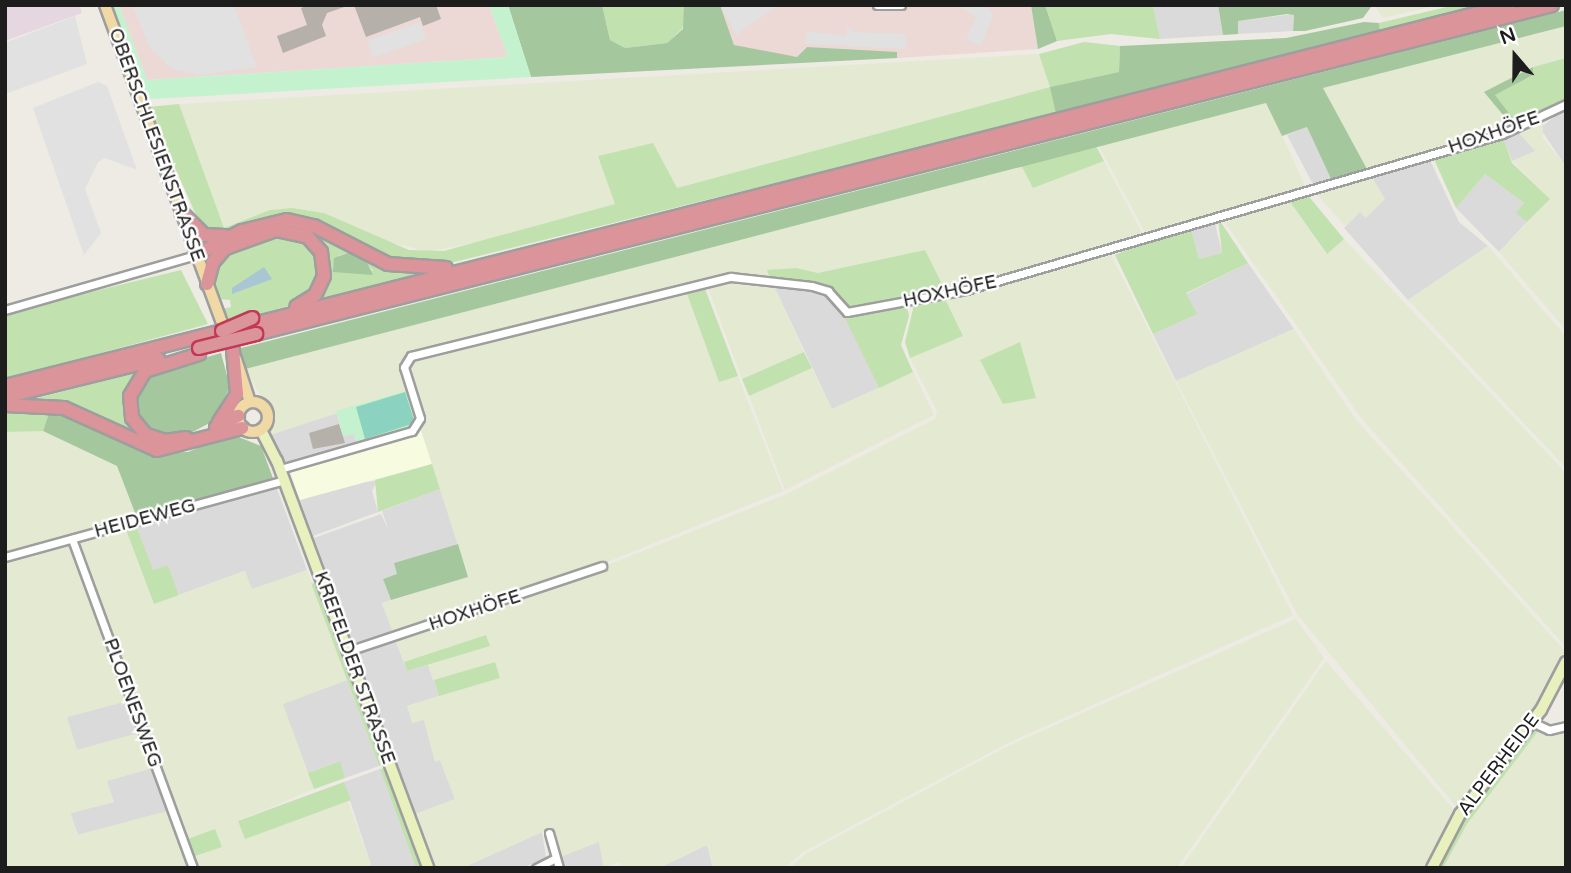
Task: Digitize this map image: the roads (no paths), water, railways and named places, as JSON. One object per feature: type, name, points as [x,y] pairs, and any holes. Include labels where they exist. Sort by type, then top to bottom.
[{"type":"highway","points":[[5,397],[198,347],[495,262],[1510,5]]},
{"type":"highway","points":[[240,422],[172,441],[150,437],[135,422],[129,401],[145,371],[198,347],[222,331],[254,329],[314,319],[1552,5]]},
{"type":"highway","points":[[181,212],[206,237],[291,220],[396,267],[433,270],[495,262]]},
{"type":"highway","points":[[196,255],[287,229],[308,237],[321,252],[323,278],[313,297],[254,329]]},
{"type":"highway","points":[[196,255],[242,231]]},
{"type":"highway","points":[[207,284],[213,262],[225,248]]},
{"type":"highway","points":[[5,386],[198,347]]},
{"type":"highway","points":[[197,434],[219,422],[233,405],[237,386],[233,350]]},
{"type":"highway","points":[[5,405],[64,408],[157,450],[240,422]]},
{"type":"main road","name":"OBERSCHLESIENSTRASSE","points":[[105,5],[207,284]]},
{"type":"main road","points":[[207,284],[250,402],[267,413],[261,430],[240,422],[250,402]]},
{"type":"main road","name":"KREFELDER STRASSE","points":[[261,430],[285,480],[428,868]]},
{"type":"main road","name":"ALPERHEIDE","points":[[1432,868],[1460,814],[1532,722],[1566,662]]},
{"type":"street","points":[[877,5],[901,5]]},
{"type":"street","name":"HOXHÖFE","points":[[280,469],[412,430],[421,418],[404,367],[411,356],[731,277],[812,286],[828,291],[847,312],[966,290],[1502,134],[1566,104]]},
{"type":"street","points":[[5,310],[196,255]]},
{"type":"street","name":"HEIDEWEG","points":[[5,557],[285,480]]},
{"type":"street","name":"PLOENESWEG","points":[[72,539],[193,868]]},
{"type":"street","name":"HOXHÖFE","points":[[348,651],[602,566]]},
{"type":"street","points":[[1532,722],[1549,730],[1566,726]]},
{"type":"street","points":[[549,833],[559,868]]},
{"type":"street","points":[[536,868],[556,858]]},
{"type":"water","points":[[264,267],[272,279],[232,294],[232,288]]}]
